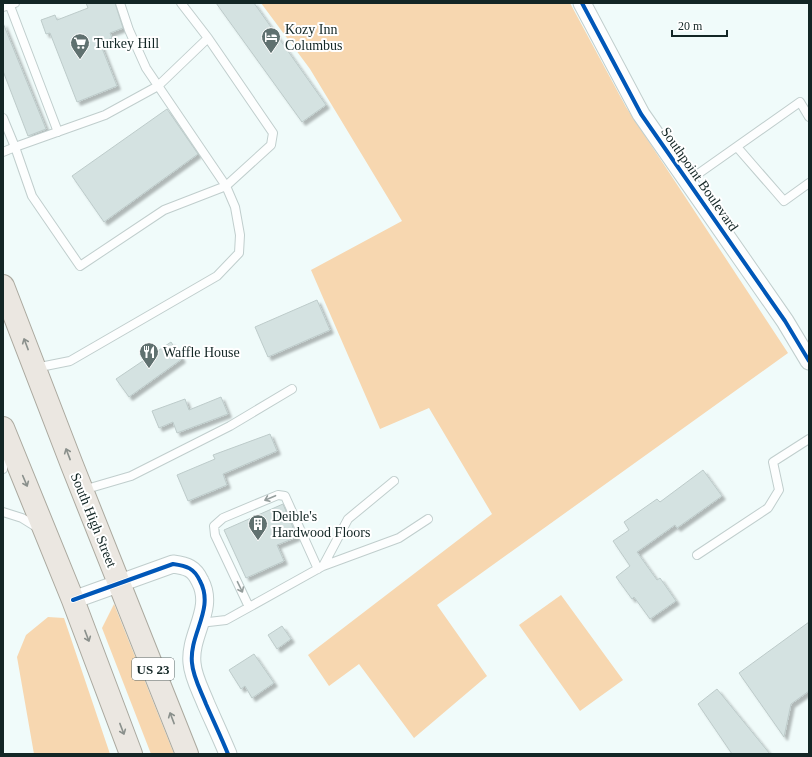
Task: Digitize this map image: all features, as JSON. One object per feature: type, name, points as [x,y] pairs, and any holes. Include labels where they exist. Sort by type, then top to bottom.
[{"type":"main road","name":"South High Street","points":[[3,286],[187,754]]},
{"type":"main road","points":[[4,430],[73,600],[131,754]]},
{"type":"street","name":"Southpoint Boulevard","points":[[582,3],[641,114],[807,352]]},
{"type":"street","points":[[73,600],[173,564],[193,570],[204,588],[206,597],[205,608],[194,640],[192,663],[198,685],[228,754]]},
{"type":"lane","points":[[35,368],[70,361],[216,276],[239,253],[240,235],[235,207],[226,186],[146,68],[120,3]]},
{"type":"lane","points":[[3,118],[32,196],[80,266],[164,210],[226,186],[271,145],[273,132],[208,38],[181,3]]},
{"type":"lane","points":[[9,5],[58,132]]},
{"type":"lane","points":[[3,152],[105,115],[158,86],[208,38]]},
{"type":"lane","points":[[688,181],[800,102],[809,117]]},
{"type":"lane","points":[[737,147],[784,201],[809,183]]},
{"type":"lane","points":[[83,491],[132,476],[230,426],[292,388]]},
{"type":"lane","points":[[3,469],[4,430]]},
{"type":"lane","points":[[697,555],[768,508],[780,490],[773,462],[809,439]]},
{"type":"lane","points":[[321,567],[348,519],[394,481]]},
{"type":"lane","points":[[250,607],[215,536],[214,526],[223,518],[278,495],[285,496],[321,567]]},
{"type":"lane","points":[[3,512],[22,518],[45,533]]},
{"type":"lane","points":[[200,623],[226,620],[321,567],[399,538],[428,519]]},
{"type":"shaded area","points":[[261,3],[570,3],[626,107],[788,353],[437,605],[487,676],[414,738],[359,664],[329,686],[308,655],[492,514],[429,408],[380,429],[311,270],[402,221],[310,69]]},
{"type":"shaded area","points":[[561,595],[623,680],[580,711],[519,625]]},
{"type":"shaded area","points":[[114,604],[174,754],[151,754],[102,628]]},
{"type":"shaded area","points":[[48,617],[64,618],[110,754],[34,754],[17,657],[26,635]]},
{"type":"building","points":[[86,3],[115,3],[123,28],[110,33],[112,38],[100,43],[117,86],[77,102],[50,33],[46,34],[41,20],[55,15],[57,20],[88,8]]},
{"type":"building","name":"Kozy Inn Columbus","points":[[216,3],[254,3],[326,105],[302,122]]},
{"type":"building","points":[[3,23],[46,129],[28,136],[3,71]]},
{"type":"building","points":[[167,109],[198,154],[104,222],[72,176]]},
{"type":"building","points":[[317,300],[330,330],[268,357],[255,327]]},
{"type":"building","name":"Waffle House","points":[[171,342],[182,359],[129,397],[116,379]]},
{"type":"building","points":[[221,397],[228,414],[177,433],[173,422],[159,428],[152,411],[185,399],[189,410]]},
{"type":"building","points":[[270,434],[277,451],[223,474],[227,485],[188,501],[177,475],[215,459],[213,455]]},
{"type":"building","points":[[703,470],[722,496],[677,528],[675,525],[637,552],[657,580],[660,578],[676,601],[650,619],[634,597],[632,599],[616,577],[630,566],[613,541],[629,530],[624,522],[657,499],[660,502]]},
{"type":"building","name":"Deible's Hardwood Floors","points":[[283,504],[297,537],[277,545],[284,561],[246,578],[224,530]]},
{"type":"building","points":[[809,622],[809,691],[791,704],[784,737],[739,673]]},
{"type":"building","points":[[282,626],[291,639],[277,649],[268,635]]},
{"type":"building","points":[[254,654],[274,683],[252,698],[245,686],[241,689],[229,670]]},
{"type":"building","points":[[717,689],[770,754],[732,754],[698,704]]},
{"type":"cycle path","points":[[582,3],[641,114],[785,321],[809,361]]},
{"type":"cycle path","points":[[73,600],[173,564],[193,570],[204,591],[205,602],[194,642],[192,663],[198,684],[228,754]]},
{"type":"place","name":"Kozy Inn Columbus","points":[[271,54]]},
{"type":"place","name":"Turkey Hill","points":[[80,60]]},
{"type":"place","name":"Waffle House","points":[[149,369]]},
{"type":"place","name":"Deible's Hardwood Floors","points":[[258,541]]}]
